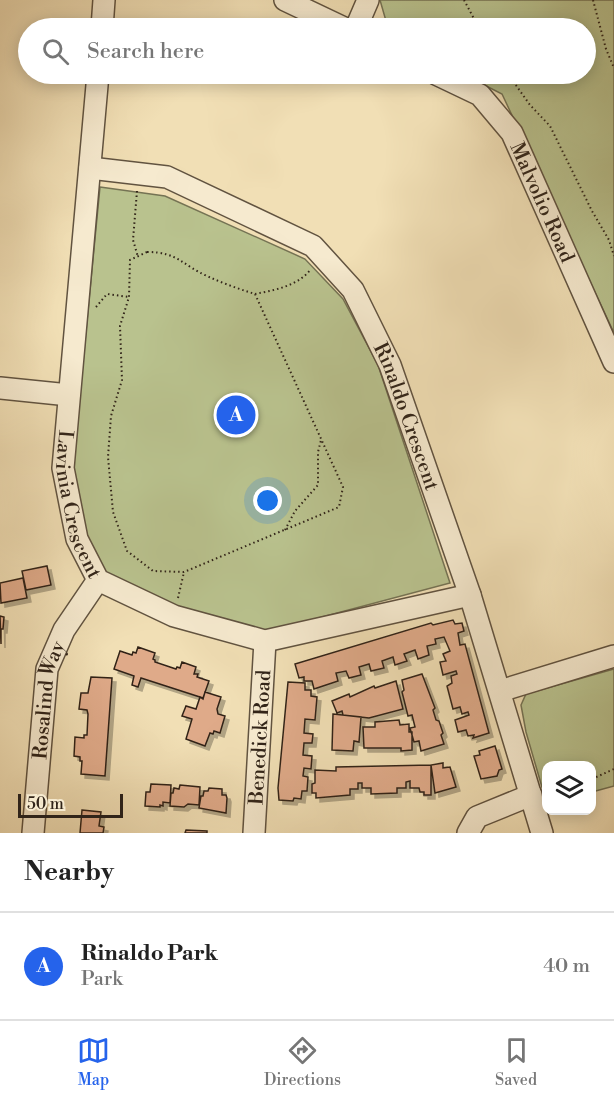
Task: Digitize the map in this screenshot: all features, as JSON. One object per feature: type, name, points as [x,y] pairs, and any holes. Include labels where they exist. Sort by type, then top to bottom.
[{"type":"street","points":[[103,18],[104,0]]},
{"type":"street","points":[[285,0],[323,18]]},
{"type":"street","points":[[360,18],[368,0]]},
{"type":"street","name":"Lavinia Crescent","points":[[97,84],[63,468],[77,539],[98,580],[174,615],[265,641],[470,595]]},
{"type":"street","name":"Malvolio Road","points":[[457,84],[480,95],[512,133],[614,362]]},
{"type":"street","name":"Rinaldo Crescent","points":[[90,168],[167,177],[313,246],[353,290],[390,365],[470,595],[542,833]]},
{"type":"street","points":[[0,388],[69,394]]},
{"type":"street","name":"Rosalind Way","points":[[33,833],[47,669],[64,630],[98,580]]},
{"type":"street","name":"Benedick Road","points":[[254,833],[265,641]]},
{"type":"street","points":[[500,691],[614,656]]},
{"type":"street","points":[[468,833],[477,816],[531,795]]},
{"type":"path","points":[[464,0],[474,18]]},
{"type":"path","points":[[593,0],[606,49],[614,68]]},
{"type":"path","points":[[515,84],[530,105],[550,126],[609,240],[614,256]]},
{"type":"path","points":[[255,294],[343,487],[339,507],[184,572],[153,571],[127,551],[113,512],[108,457],[111,416],[122,380],[120,326],[129,297],[130,260],[147,252],[161,252],[177,257],[204,275],[255,294],[276,291],[296,282],[313,267]]},
{"type":"path","points":[[77,314],[90,313],[107,294],[129,297]]},
{"type":"path","points":[[285,530],[295,511],[318,485],[318,452],[321,439]]},
{"type":"path","points":[[596,777],[614,770]]},
{"type":"green space","points":[[380,0],[614,0],[614,333],[502,94],[482,84],[596,84],[596,18],[385,18]]},
{"type":"green space","points":[[100,187],[165,196],[305,259],[343,299],[378,365],[450,583],[262,633],[174,607],[101,574],[85,534],[73,465]]},
{"type":"green space","points":[[614,669],[614,786],[596,791],[596,761],[542,761],[542,787],[526,732],[521,705],[526,694]]},
{"type":"building","points":[[47,566],[51,585],[26,590],[22,571]]},
{"type":"building","points":[[23,578],[27,598],[1,603],[0,583]]},
{"type":"building","points":[[0,616],[4,617],[1,644]]},
{"type":"building","points":[[453,620],[455,624],[462,623],[464,631],[458,633],[460,645],[465,644],[489,733],[473,738],[474,735],[468,736],[466,730],[458,732],[455,720],[469,715],[468,712],[462,714],[460,707],[453,709],[447,686],[452,683],[451,676],[457,674],[456,671],[443,675],[440,662],[446,661],[443,654],[450,651],[444,637],[435,639],[436,644],[427,646],[429,655],[418,659],[415,650],[404,654],[407,661],[395,665],[393,657],[382,661],[384,668],[371,671],[369,664],[359,667],[361,675],[349,678],[346,671],[336,673],[338,681],[314,689],[312,681],[304,681],[304,677],[299,678],[295,664],[431,623],[433,625]]},
{"type":"building","points":[[138,647],[155,653],[153,659],[155,662],[176,669],[180,668],[182,662],[196,667],[194,674],[209,681],[203,698],[141,678],[138,687],[132,685],[134,676],[114,669],[120,651],[132,655],[133,652],[136,653]]},
{"type":"building","points":[[422,674],[435,708],[433,710],[436,720],[439,721],[443,733],[441,735],[444,744],[421,751],[419,741],[414,742],[410,728],[415,727],[412,715],[408,716],[402,692],[404,690],[402,680]]},
{"type":"building","points":[[91,677],[112,678],[105,776],[81,774],[82,761],[80,757],[74,756],[75,737],[84,738],[84,735],[87,735],[87,710],[79,709],[81,693],[88,693]]},
{"type":"building","points":[[396,681],[403,709],[369,718],[343,715],[342,711],[337,713],[332,701]]},
{"type":"building","points":[[288,682],[305,683],[305,690],[311,690],[311,696],[317,697],[315,720],[305,719],[304,733],[313,734],[312,743],[304,743],[303,755],[312,756],[311,769],[304,768],[303,776],[308,777],[307,791],[302,791],[301,799],[294,798],[293,801],[279,800],[278,788]]},
{"type":"building","points":[[205,692],[221,697],[217,709],[218,714],[225,716],[220,733],[214,731],[213,734],[210,733],[205,746],[186,739],[192,719],[182,716],[186,706],[196,709],[200,697],[203,699]]},
{"type":"building","points":[[333,714],[361,717],[359,742],[354,741],[353,751],[332,750]]},
{"type":"building","points":[[399,720],[400,725],[409,724],[409,732],[412,732],[412,750],[364,748],[363,727],[375,727],[375,722]]},
{"type":"building","points":[[495,746],[502,769],[499,770],[497,776],[481,779],[474,756],[480,755],[479,751]]},
{"type":"building","points":[[443,763],[443,768],[450,767],[456,787],[435,793],[431,765]]},
{"type":"building","points":[[431,765],[431,795],[424,795],[419,788],[410,788],[410,781],[406,782],[406,788],[397,788],[397,793],[371,794],[371,788],[362,788],[362,783],[358,783],[358,789],[350,789],[350,795],[316,798],[316,793],[312,793],[315,770],[336,771],[336,767]]},
{"type":"building","points":[[151,784],[171,785],[170,803],[163,802],[163,806],[160,805],[160,807],[145,806],[146,792],[150,792]]},
{"type":"building","points":[[180,785],[200,787],[199,805],[170,806],[171,793],[174,788],[179,789]]},
{"type":"building","points":[[209,788],[222,789],[222,795],[226,795],[227,798],[226,813],[199,808],[201,796]]},
{"type":"building","points":[[82,810],[101,812],[99,826],[104,827],[103,833],[80,833]]},
{"type":"building","points":[[186,830],[207,831],[207,833],[185,833]]},
{"type":"place","name":"Rinaldo Park","points":[[236,415]]}]
